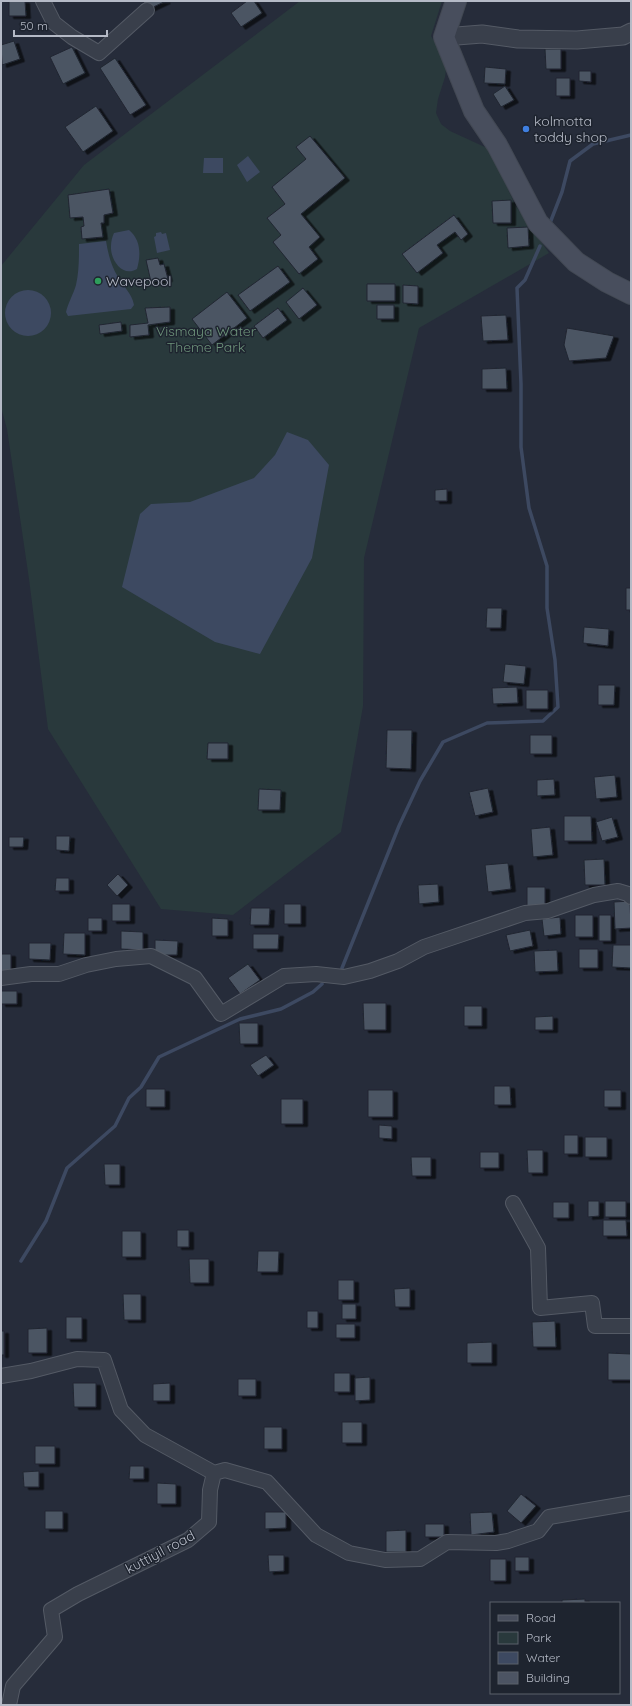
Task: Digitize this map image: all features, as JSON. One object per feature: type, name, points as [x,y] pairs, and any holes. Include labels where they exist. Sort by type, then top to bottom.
[{"type":"main road","points":[[456,1],[444,37],[474,111],[497,145],[538,223],[576,262],[607,282],[631,294]]},
{"type":"street","points":[[43,1],[54,23],[72,37],[99,53],[147,10]]},
{"type":"street","points":[[444,37],[482,34],[518,39],[577,40],[623,36],[631,32]]},
{"type":"street","points":[[1,978],[31,974],[59,974],[86,965],[116,959],[151,956],[194,978],[221,1014],[284,976],[316,974],[344,977],[384,966],[398,961],[424,947],[525,913],[548,911],[594,895],[618,891],[628,894],[631,897]]},
{"type":"street","points":[[513,1204],[538,1248],[540,1308],[592,1303],[595,1326],[631,1326]]},
{"type":"street","points":[[1,1376],[31,1371],[77,1359],[104,1360],[121,1410],[145,1435],[214,1473],[226,1470],[267,1482],[316,1535],[349,1553],[385,1560],[420,1559],[448,1542],[496,1543],[508,1541],[538,1531],[548,1517],[631,1503]]},
{"type":"street","name":"kuttiyil road","points":[[9,1705],[13,1686],[55,1637],[51,1610],[78,1594],[188,1540],[209,1522],[210,1490],[214,1473]]},
{"type":"green space","name":"Vismaya Water Theme Park","points":[[300,1],[442,1],[431,36],[447,63],[436,113],[441,124],[450,131],[487,148],[494,157],[515,205],[549,253],[419,328],[364,558],[363,706],[341,832],[233,915],[161,909],[48,729],[29,579],[7,429],[1,407],[1,266],[84,165]]},
{"type":"water","points":[[248,156],[260,172],[247,182],[237,165]]},
{"type":"water","points":[[204,158],[223,158],[223,173],[203,173]]},
{"type":"water","points":[[129,230],[136,238],[138,243],[139,258],[137,269],[126,271],[118,266],[115,261],[111,251],[111,241],[114,233]]},
{"type":"water","points":[[161,232],[162,234],[166,233],[170,250],[157,253],[154,237],[156,236],[156,233]]},
{"type":"water","name":"Wavepool","points":[[106,241],[113,268],[131,297],[134,305],[131,309],[68,316],[66,312],[77,280],[79,244]]},
{"type":"water","points":[[23,290],[33,290],[41,294],[47,300],[51,308],[51,318],[47,326],[41,332],[33,336],[23,336],[15,332],[9,326],[5,318],[5,308],[9,300],[15,294]]},
{"type":"water","points":[[287,432],[308,440],[329,465],[312,558],[260,654],[215,642],[122,587],[140,514],[151,504],[190,502],[254,478],[275,455]]},
{"type":"building","points":[[9,1],[25,1],[26,16],[9,16]]},
{"type":"building","points":[[143,1],[166,1],[147,10]]},
{"type":"building","points":[[247,1],[254,1],[262,13],[241,27],[231,13]]},
{"type":"building","points":[[14,41],[20,59],[2,65],[1,45]]},
{"type":"building","points":[[72,47],[85,73],[63,84],[50,57]]},
{"type":"building","points":[[545,49],[561,49],[561,69],[546,69]]},
{"type":"building","points":[[115,58],[146,105],[130,115],[100,68]]},
{"type":"building","points":[[485,67],[506,69],[505,84],[484,83]]},
{"type":"building","points":[[579,71],[591,71],[591,82],[579,81]]},
{"type":"building","points":[[556,78],[570,78],[570,96],[556,96]]},
{"type":"building","points":[[505,86],[514,100],[501,107],[493,94]]},
{"type":"building","points":[[96,106],[113,131],[83,152],[65,127]]},
{"type":"building","points":[[310,136],[345,178],[301,214],[320,237],[309,247],[318,259],[299,274],[273,242],[281,235],[267,218],[285,204],[272,187],[306,159],[296,147]]},
{"type":"building","points":[[109,189],[113,213],[104,215],[104,223],[101,223],[103,237],[82,239],[81,227],[84,226],[83,217],[70,218],[68,195]]},
{"type":"building","points":[[511,200],[511,223],[493,223],[492,201]]},
{"type":"building","points":[[454,215],[468,234],[461,240],[455,232],[437,245],[443,253],[417,273],[402,254]]},
{"type":"building","points":[[528,227],[529,246],[508,248],[507,228]]},
{"type":"building","points":[[158,258],[160,265],[164,264],[168,279],[151,282],[146,260]]},
{"type":"building","points":[[278,266],[290,282],[250,311],[238,295]]},
{"type":"building","points":[[367,284],[395,284],[395,301],[367,301]]},
{"type":"building","points":[[403,285],[418,286],[418,304],[403,303]]},
{"type":"building","points":[[303,288],[317,305],[299,319],[286,302]]},
{"type":"building","points":[[227,292],[247,318],[212,345],[192,319]]},
{"type":"building","points":[[377,305],[394,305],[394,319],[377,319]]},
{"type":"building","points":[[170,307],[170,322],[148,325],[149,335],[130,337],[130,325],[148,323],[145,308]]},
{"type":"building","points":[[278,308],[287,320],[263,338],[254,326]]},
{"type":"building","points":[[506,315],[508,340],[483,341],[481,316]]},
{"type":"building","points":[[121,322],[122,331],[100,334],[99,325]]},
{"type":"building","points":[[567,328],[614,336],[606,358],[569,361],[564,345]]},
{"type":"building","points":[[506,368],[507,389],[482,389],[482,369]]},
{"type":"building","points":[[447,489],[447,501],[435,501],[435,490]]},
{"type":"building","points":[[626,588],[631,588],[631,610],[626,610]]},
{"type":"building","points":[[487,608],[502,608],[501,628],[486,628]]},
{"type":"building","points":[[584,627],[609,629],[608,646],[583,643]]},
{"type":"building","points":[[505,664],[526,666],[524,684],[503,682]]},
{"type":"building","points":[[598,685],[615,685],[614,705],[598,705]]},
{"type":"building","points":[[517,687],[518,703],[493,704],[492,688]]},
{"type":"building","points":[[526,690],[548,690],[548,709],[526,709]]},
{"type":"building","points":[[387,730],[412,730],[411,769],[386,768]]},
{"type":"building","points":[[530,735],[552,735],[552,754],[530,754]]},
{"type":"building","points":[[208,743],[228,743],[228,759],[207,759]]},
{"type":"building","points":[[615,775],[617,797],[596,799],[594,777]]},
{"type":"building","points":[[554,779],[555,795],[537,796],[537,780]]},
{"type":"building","points":[[488,788],[493,812],[475,816],[469,792]]},
{"type":"building","points":[[259,789],[281,790],[280,810],[258,810]]},
{"type":"building","points":[[564,816],[591,816],[592,841],[564,841]]},
{"type":"building","points":[[612,817],[618,837],[602,841],[596,822]]},
{"type":"building","points":[[550,827],[553,855],[533,857],[531,829]]},
{"type":"building","points":[[56,836],[70,836],[69,851],[56,850]]},
{"type":"building","points":[[9,837],[24,837],[23,847],[9,847]]},
{"type":"building","points":[[604,859],[605,885],[585,885],[584,860]]},
{"type":"building","points":[[508,863],[511,889],[488,892],[485,865]]},
{"type":"building","points":[[118,874],[128,885],[117,896],[107,885]]},
{"type":"building","points":[[56,878],[69,878],[69,891],[55,891]]},
{"type":"building","points":[[438,884],[439,902],[419,904],[418,885]]},
{"type":"building","points":[[527,887],[545,887],[545,907],[527,907]]},
{"type":"building","points":[[630,901],[631,928],[615,929],[614,902]]},
{"type":"building","points":[[112,904],[130,904],[130,921],[112,921]]},
{"type":"building","points":[[284,904],[301,904],[301,924],[284,924]]},
{"type":"building","points":[[251,908],[270,908],[269,925],[250,925]]},
{"type":"building","points":[[575,915],[593,915],[593,937],[575,937]]},
{"type":"building","points":[[599,915],[611,915],[611,941],[599,941]]},
{"type":"building","points":[[560,917],[561,934],[544,936],[542,919]]},
{"type":"building","points":[[88,918],[102,918],[102,931],[88,931]]},
{"type":"building","points":[[212,918],[228,919],[228,936],[212,936]]},
{"type":"building","points":[[530,930],[533,946],[510,951],[506,935]]},
{"type":"building","points":[[121,931],[143,932],[143,950],[121,949]]},
{"type":"building","points":[[64,933],[85,933],[85,955],[63,954]]},
{"type":"building","points":[[253,934],[279,934],[278,949],[253,949]]},
{"type":"building","points":[[155,940],[178,941],[177,955],[155,955]]},
{"type":"building","points":[[29,943],[51,943],[50,960],[29,959]]},
{"type":"building","points":[[613,945],[631,945],[631,968],[612,967]]},
{"type":"building","points":[[579,949],[598,949],[598,968],[579,968]]},
{"type":"building","points":[[557,950],[558,971],[535,972],[534,951]]},
{"type":"building","points":[[1,954],[11,954],[11,971],[1,971]]},
{"type":"building","points":[[248,964],[260,980],[240,994],[228,978]]},
{"type":"building","points":[[1,991],[17,991],[17,1004],[1,1004]]},
{"type":"building","points":[[363,1003],[386,1003],[386,1030],[364,1030]]},
{"type":"building","points":[[464,1006],[482,1006],[482,1026],[464,1026]]},
{"type":"building","points":[[553,1016],[553,1030],[535,1030],[535,1017]]},
{"type":"building","points":[[239,1023],[258,1023],[258,1044],[240,1044]]},
{"type":"building","points":[[266,1055],[274,1065],[258,1076],[250,1065]]},
{"type":"building","points":[[494,1086],[510,1086],[511,1105],[494,1105]]},
{"type":"building","points":[[146,1089],[165,1089],[165,1107],[146,1107]]},
{"type":"building","points":[[368,1090],[393,1090],[393,1117],[368,1117]]},
{"type":"building","points":[[604,1090],[621,1090],[621,1107],[604,1107]]},
{"type":"building","points":[[281,1099],[303,1099],[303,1124],[281,1124]]},
{"type":"building","points":[[379,1125],[392,1126],[392,1139],[379,1138]]},
{"type":"building","points":[[564,1135],[578,1135],[578,1154],[564,1154]]},
{"type":"building","points":[[585,1137],[607,1137],[607,1157],[585,1157]]},
{"type":"building","points":[[527,1150],[543,1150],[543,1173],[528,1173]]},
{"type":"building","points":[[480,1152],[499,1152],[499,1168],[480,1168]]},
{"type":"building","points":[[411,1157],[431,1157],[431,1176],[412,1176]]},
{"type":"building","points":[[104,1164],[120,1164],[120,1185],[105,1185]]},
{"type":"building","points":[[588,1201],[599,1201],[599,1216],[588,1217]]},
{"type":"building","points":[[605,1201],[626,1201],[626,1217],[605,1217]]},
{"type":"building","points":[[553,1202],[569,1202],[569,1218],[553,1218]]},
{"type":"building","points":[[603,1220],[626,1220],[627,1236],[603,1236]]},
{"type":"building","points":[[177,1230],[189,1230],[189,1247],[177,1247]]},
{"type":"building","points":[[122,1231],[141,1231],[141,1257],[122,1257]]},
{"type":"building","points":[[258,1251],[279,1251],[278,1272],[257,1272]]},
{"type":"building","points":[[189,1259],[209,1259],[209,1283],[190,1283]]},
{"type":"building","points":[[338,1280],[354,1280],[354,1300],[338,1300]]},
{"type":"building","points":[[410,1288],[410,1307],[395,1307],[394,1289]]},
{"type":"building","points":[[123,1294],[141,1294],[141,1320],[124,1320]]},
{"type":"building","points":[[342,1304],[356,1304],[356,1319],[342,1319]]},
{"type":"building","points":[[307,1311],[318,1311],[318,1328],[307,1328]]},
{"type":"building","points":[[66,1317],[82,1317],[82,1339],[66,1339]]},
{"type":"building","points":[[555,1321],[556,1347],[533,1347],[532,1322]]},
{"type":"building","points":[[336,1324],[355,1324],[355,1338],[336,1338]]},
{"type":"building","points":[[47,1328],[47,1353],[28,1353],[28,1329]]},
{"type":"building","points":[[1,1331],[4,1331],[4,1355],[1,1355]]},
{"type":"building","points":[[492,1342],[492,1363],[467,1363],[467,1343]]},
{"type":"building","points":[[608,1353],[631,1354],[631,1380],[608,1380]]},
{"type":"building","points":[[334,1373],[350,1373],[350,1392],[334,1392]]},
{"type":"building","points":[[370,1377],[370,1400],[355,1401],[355,1378]]},
{"type":"building","points":[[238,1379],[256,1379],[256,1396],[238,1396]]},
{"type":"building","points":[[73,1383],[96,1383],[96,1407],[74,1407]]},
{"type":"building","points":[[170,1383],[170,1401],[153,1401],[153,1384]]},
{"type":"building","points":[[342,1422],[362,1422],[362,1443],[342,1443]]},
{"type":"building","points":[[264,1427],[282,1427],[282,1449],[264,1449]]},
{"type":"building","points":[[35,1446],[55,1446],[55,1464],[35,1464]]},
{"type":"building","points":[[130,1466],[144,1466],[144,1479],[129,1479]]},
{"type":"building","points":[[39,1471],[39,1487],[24,1487],[23,1472]]},
{"type":"building","points":[[157,1483],[176,1484],[176,1504],[157,1504]]},
{"type":"building","points":[[521,1494],[536,1506],[521,1523],[507,1511]]},
{"type":"building","points":[[45,1511],[63,1511],[63,1529],[45,1529]]},
{"type":"building","points":[[265,1512],[286,1512],[286,1528],[265,1529]]},
{"type":"building","points":[[492,1512],[494,1532],[471,1535],[470,1513]]},
{"type":"building","points":[[425,1524],[444,1524],[444,1537],[425,1537]]},
{"type":"building","points":[[406,1530],[406,1552],[386,1552],[386,1531]]},
{"type":"building","points":[[268,1555],[284,1555],[284,1571],[269,1572]]},
{"type":"building","points":[[515,1557],[529,1557],[529,1571],[515,1571]]},
{"type":"building","points":[[490,1559],[506,1559],[506,1581],[490,1581]]},
{"type":"building","points":[[585,1599],[585,1602],[562,1602],[562,1600]]},
{"type":"waterway","points":[[550,223],[562,192],[570,161],[593,144],[631,135]]},
{"type":"waterway","points":[[342,968],[399,826],[420,781],[443,742],[487,723],[543,721],[558,707],[555,660],[547,608],[547,566],[529,508],[521,447],[521,384],[517,288],[525,280],[540,246]]},
{"type":"waterway","points":[[21,1261],[46,1221],[67,1168],[115,1126],[129,1098],[141,1087],[159,1057],[240,1019],[281,1009],[313,992],[322,984]]},
{"type":"place","name":"kolmotta toddy shop","points":[[526,129]]},
{"type":"place","name":"Wavepool","points":[[98,281]]}]
